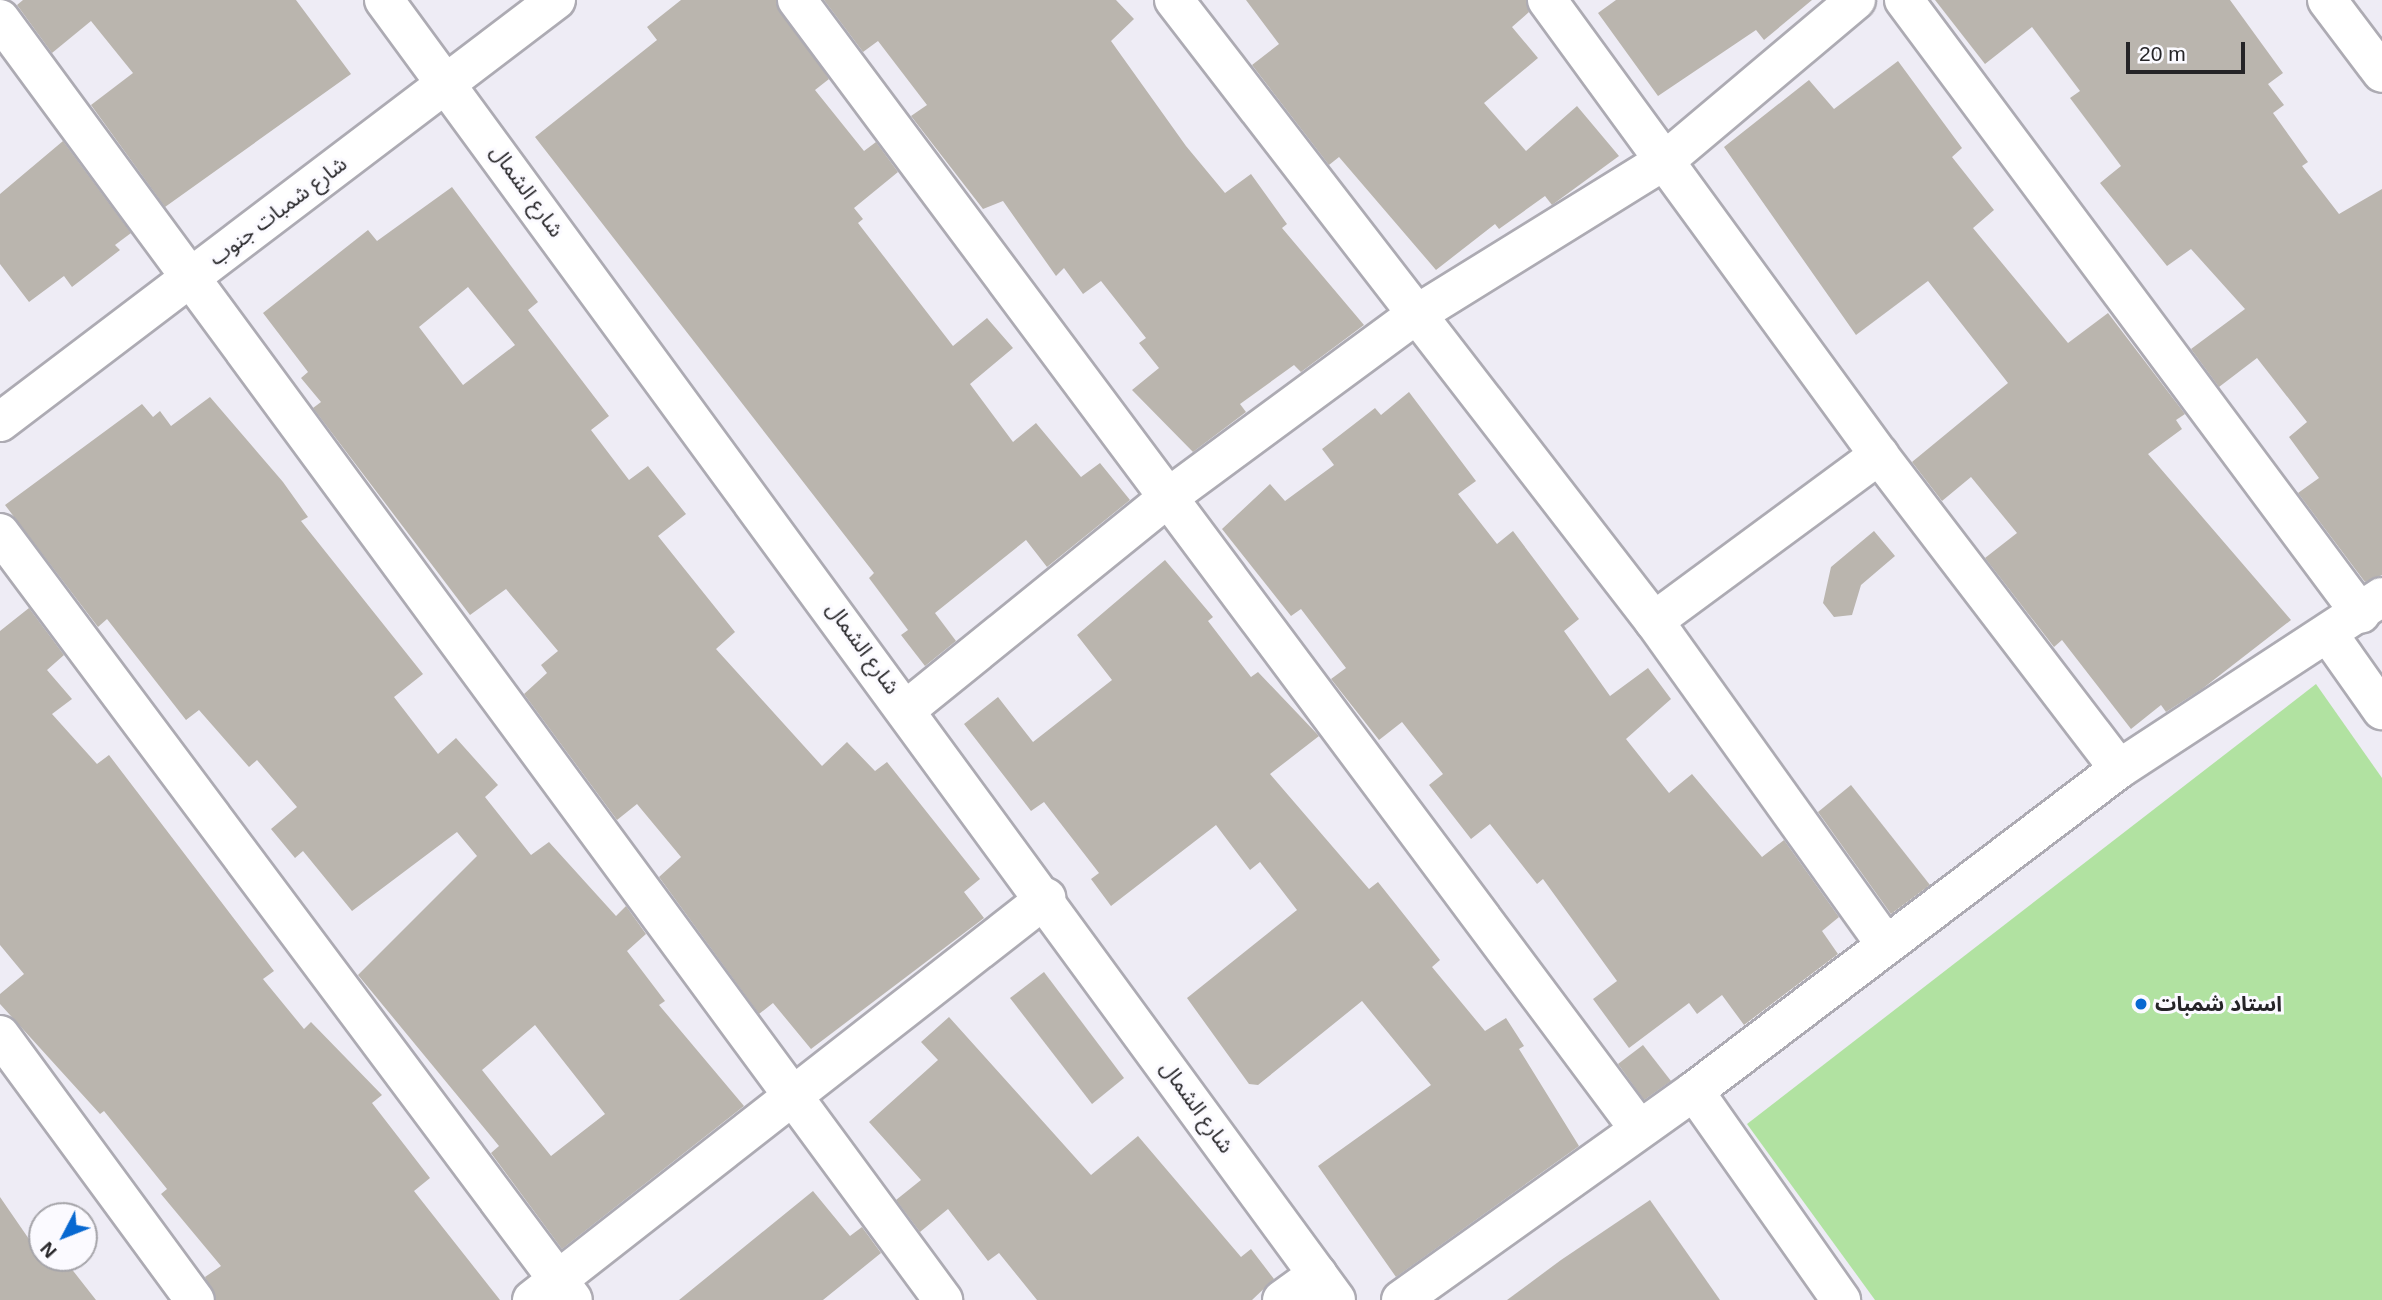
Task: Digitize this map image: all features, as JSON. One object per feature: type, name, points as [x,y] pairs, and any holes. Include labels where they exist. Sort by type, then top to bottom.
[{"type":"street","name":"شارع الشمال","points":[[384,0],[448,83],[1046,898],[1327,1287]]},
{"type":"street","name":"شارع شمبات جنوب","points":[[0,422],[556,0]]},
{"type":"street","points":[[797,0],[1170,496],[1639,1129]]},
{"type":"street","points":[[1174,0],[1654,621],[1884,942]]},
{"type":"street","points":[[1547,0],[1667,159],[1879,455],[2119,769]]},
{"type":"street","points":[[907,709],[1170,496],[1417,314],[1667,159],[1856,0]]},
{"type":"street","points":[[1401,1300],[1694,1091],[1884,942],[2119,769],[2371,606],[1904,0]]},
{"type":"street","points":[[2327,0],[2382,73]]},
{"type":"street","points":[[0,19],[192,276],[792,1098],[943,1300]]},
{"type":"street","points":[[1654,621],[1879,455]]},
{"type":"street","points":[[0,533],[555,1293],[792,1098],[1046,898]]},
{"type":"street","points":[[2329,635],[2382,710]]},
{"type":"street","points":[[0,1035],[195,1300]]},
{"type":"street","points":[[1694,1091],[1841,1300]]},
{"type":"street","points":[[1282,1300],[1327,1287]]},
{"type":"green space","name":"استاد شمبات","points":[[2316,684],[2382,778],[2382,1300],[1875,1300],[1747,1124]]},
{"type":"building","points":[[23,0],[296,0],[351,74],[165,207],[91,105],[133,73],[91,21],[52,53],[17,5]]},
{"type":"building","points":[[681,0],[776,0],[829,79],[815,90],[864,151],[876,142],[898,172],[854,208],[863,219],[858,223],[953,346],[987,318],[1013,348],[970,384],[1013,442],[1036,423],[1081,477],[1100,463],[1130,500],[1047,567],[1026,540],[935,613],[956,641],[925,666],[901,635],[908,630],[869,578],[874,573],[535,137],[657,40],[647,27]]},
{"type":"building","points":[[824,0],[1116,0],[1134,19],[1111,41],[1186,146],[1225,193],[1251,174],[1287,224],[1282,228],[1364,325],[1301,372],[1294,365],[1240,404],[1246,412],[1193,452],[1132,390],[1159,368],[1139,343],[1146,338],[1101,281],[1083,294],[1064,268],[1056,276],[1003,201],[983,209],[911,116],[927,105],[878,41],[863,52]]},
{"type":"building","points":[[1246,0],[1526,0],[1529,12],[1512,27],[1538,58],[1484,103],[1526,151],[1577,106],[1619,156],[1552,205],[1545,196],[1499,229],[1495,224],[1436,270],[1339,157],[1329,165],[1252,65],[1279,44]]},
{"type":"building","points":[[1616,0],[1812,0],[1764,40],[1756,30],[1658,96],[1598,13]]},
{"type":"building","points":[[1935,0],[2230,0],[2283,73],[2268,84],[2284,105],[2273,113],[2308,162],[2302,166],[2339,214],[2382,189],[2382,575],[2365,582],[2298,493],[2319,478],[2289,437],[2307,422],[2257,358],[2219,387],[2191,349],[2245,309],[2191,249],[2167,266],[2100,183],[2121,166],[2070,98],[2080,91],[2032,27],[1985,64]]},
{"type":"building","points":[[1898,61],[1962,148],[1952,157],[1994,210],[1973,228],[2068,343],[2108,313],[2185,414],[2176,420],[2182,429],[2148,454],[2291,620],[2202,689],[2166,712],[2161,705],[2131,729],[2062,640],[2054,647],[1985,558],[2017,533],[1971,477],[1942,501],[1912,462],[2008,383],[1928,281],[1856,335],[1724,147],[1809,80],[1834,109]]},
{"type":"building","points":[[63,141],[131,233],[115,245],[120,250],[72,287],[64,276],[29,302],[0,264],[0,194]]},
{"type":"building","points":[[452,187],[538,302],[528,310],[609,416],[591,430],[629,480],[648,466],[686,514],[658,536],[735,632],[716,649],[822,766],[847,742],[875,771],[887,762],[980,879],[964,892],[984,918],[811,1049],[773,1003],[759,1014],[659,877],[681,857],[637,804],[617,820],[524,694],[547,673],[541,665],[558,651],[506,589],[470,615],[313,408],[321,402],[301,378],[308,372],[263,313],[368,230],[377,241]],"holes":[[[468,287],[515,345],[463,385],[419,327]]]},
{"type":"building","points":[[1409,392],[1476,481],[1458,494],[1497,544],[1513,531],[1579,619],[1564,631],[1610,696],[1648,668],[1671,699],[1626,739],[1669,793],[1692,774],[1762,857],[1784,840],[1839,917],[1822,931],[1838,954],[1744,1025],[1722,995],[1697,1014],[1689,1003],[1629,1048],[1593,999],[1617,981],[1543,879],[1537,884],[1490,824],[1471,839],[1429,785],[1443,774],[1402,722],[1379,740],[1331,679],[1346,668],[1301,609],[1291,616],[1222,529],[1270,484],[1285,501],[1334,465],[1322,449],[1375,408],[1381,415]]},
{"type":"building","points":[[210,397],[283,482],[308,517],[301,521],[423,674],[394,697],[438,754],[456,738],[498,785],[485,797],[531,855],[549,842],[616,916],[626,906],[646,934],[627,951],[665,1001],[659,1005],[744,1106],[562,1249],[491,1153],[499,1146],[358,975],[477,856],[457,832],[352,911],[303,851],[295,858],[271,829],[297,807],[257,760],[249,767],[199,710],[186,720],[107,619],[98,627],[5,505],[142,404],[153,417],[160,411],[171,426]],"holes":[[[535,1025],[605,1114],[551,1156],[482,1070]]]},
{"type":"building","points":[[1874,531],[1895,556],[1861,585],[1852,615],[1834,617],[1823,603],[1831,567]]},
{"type":"building","points":[[1165,560],[1213,617],[1208,621],[1251,677],[1258,672],[1319,736],[1270,774],[1369,889],[1378,882],[1440,960],[1432,967],[1485,1031],[1506,1018],[1524,1046],[1519,1049],[1579,1146],[1396,1277],[1318,1166],[1431,1085],[1362,1001],[1258,1085],[1249,1084],[1187,998],[1297,910],[1260,862],[1250,870],[1216,825],[1111,906],[1091,879],[1099,873],[1044,802],[1031,811],[964,724],[998,697],[1033,742],[1112,680],[1077,635]]},
{"type":"building","points":[[29,608],[64,655],[47,670],[72,699],[52,714],[97,764],[109,755],[274,971],[263,979],[304,1029],[311,1022],[382,1095],[372,1103],[430,1178],[414,1191],[500,1300],[216,1300],[205,1277],[221,1266],[161,1194],[167,1189],[104,1111],[100,1114],[0,1004],[0,994],[24,974],[0,945],[0,631]]},
{"type":"building","points":[[1851,785],[1930,885],[1891,914],[1818,812]]},
{"type":"building","points":[[1044,972],[1124,1078],[1092,1104],[1010,998]]},
{"type":"building","points":[[949,1017],[1091,1175],[1138,1136],[1241,1257],[1251,1249],[1274,1279],[1252,1300],[1037,1300],[999,1253],[988,1261],[948,1209],[920,1232],[896,1200],[921,1180],[869,1122],[938,1060],[921,1042]]},
{"type":"building","points":[[1643,1045],[1671,1081],[1644,1100],[1618,1064]]},
{"type":"building","points":[[813,1191],[850,1236],[862,1227],[881,1253],[823,1300],[679,1300]]},
{"type":"building","points":[[0,1197],[28,1238],[28,1272],[74,1272],[96,1300],[0,1300]]},
{"type":"building","points":[[1650,1200],[1720,1300],[1507,1300],[1561,1260]]},
{"type":"place","name":"استاد شمبات","points":[[2141,1004]]}]
